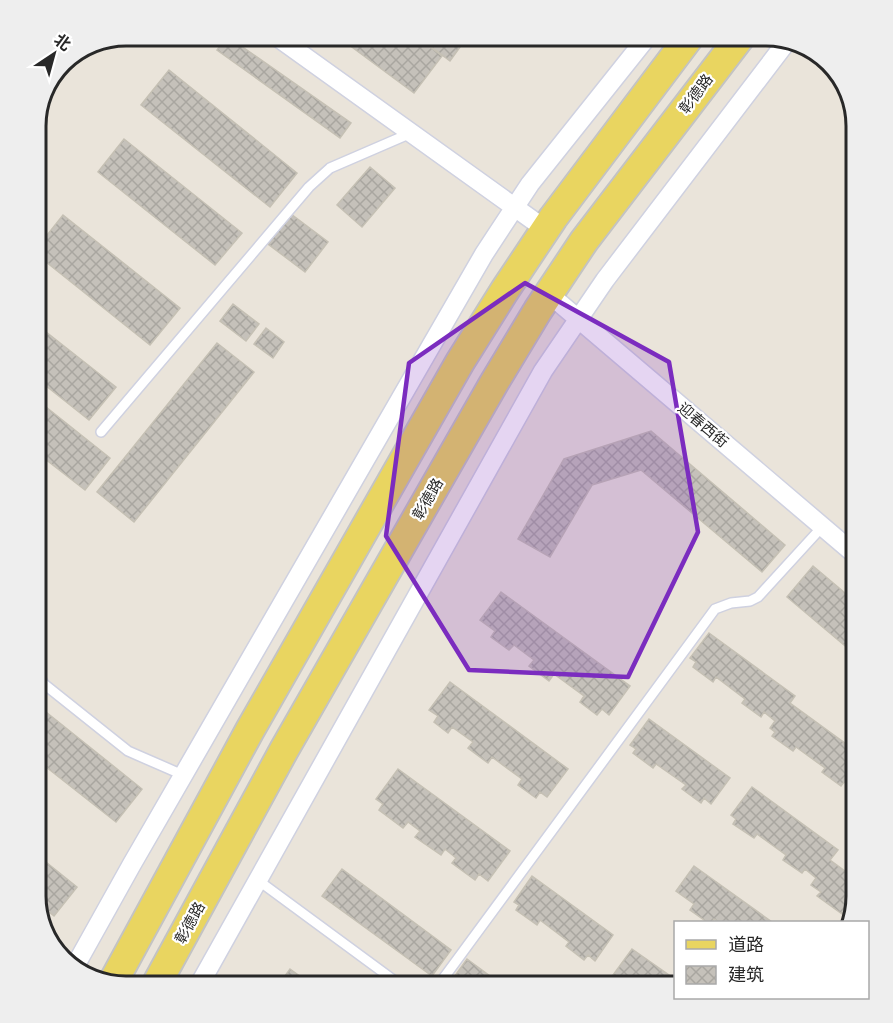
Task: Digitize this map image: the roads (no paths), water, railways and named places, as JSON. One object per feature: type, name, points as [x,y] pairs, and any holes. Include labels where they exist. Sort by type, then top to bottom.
[{"type":"main road","points":[[116,976],[250,730],[460,362],[544,229],[682,47]]},
{"type":"main road","name":"彰德路","points":[[161,976],[296,729],[494,382],[549,294],[616,198],[733,47]]},
{"type":"street","points":[[290,46],[544,229]]},
{"type":"street","points":[[78,960],[484,254],[530,184],[639,47]]},
{"type":"street","points":[[204,976],[543,371],[578,318],[782,48]]},
{"type":"street","name":"迎春西街","points":[[549,294],[846,547]]},
{"type":"lane","points":[[101,432],[309,187],[330,168],[411,133]]},
{"type":"lane","points":[[445,976],[715,609],[758,597],[822,527]]},
{"type":"lane","points":[[46,686],[128,751],[183,775]]},
{"type":"lane","points":[[259,881],[388,976]]}]
